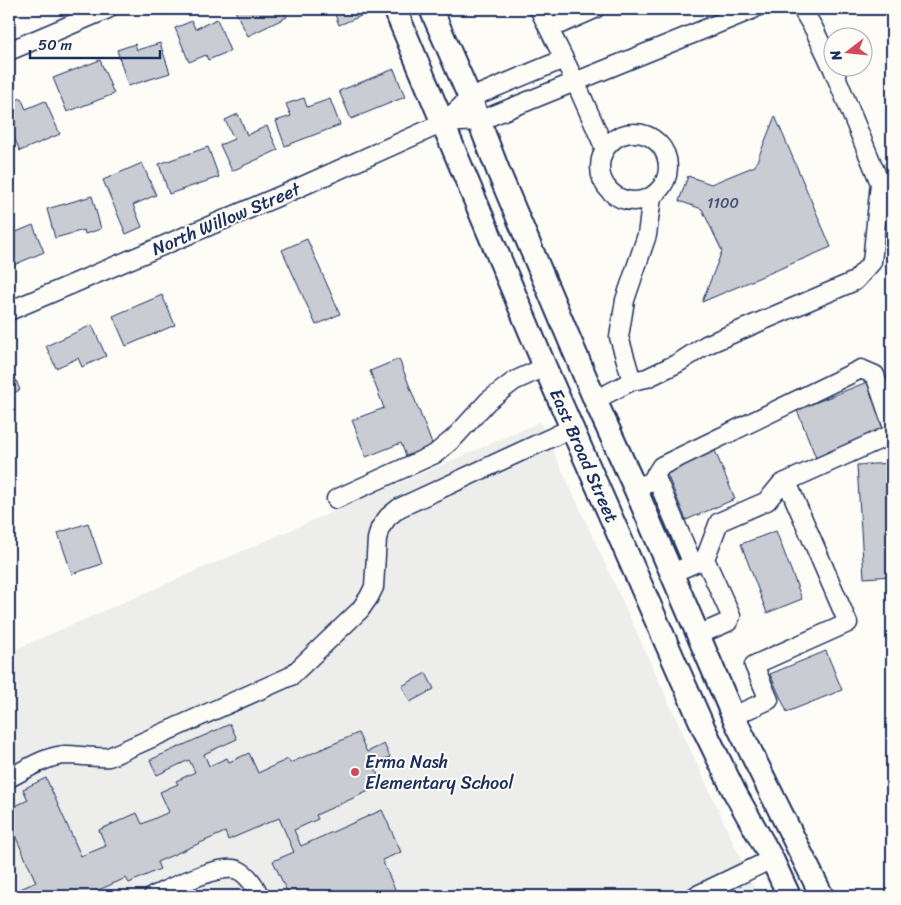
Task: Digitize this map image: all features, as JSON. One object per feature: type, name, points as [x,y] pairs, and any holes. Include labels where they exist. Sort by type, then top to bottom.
[{"type":"main road","name":"East Broad Street","points":[[395,9],[545,367],[704,729],[734,793],[772,859],[790,896]]},
{"type":"main road","name":"East Broad Street","points":[[431,9],[470,98],[499,173],[595,400],[733,716],[815,894]]},
{"type":"main road","points":[[641,587],[672,573]]},
{"type":"main road","points":[[704,729],[733,716]]},
{"type":"street","points":[[9,51],[108,9]]},
{"type":"street","points":[[539,9],[575,81],[605,149]]},
{"type":"street","points":[[549,28],[595,9]]},
{"type":"street","name":"North Willow Street","points":[[443,123],[479,121],[754,9]]},
{"type":"street","points":[[595,400],[632,381],[647,378],[678,363],[706,345],[855,281],[872,262],[880,183],[833,70],[814,29],[802,9]]},
{"type":"street","points":[[470,98],[564,59]]},
{"type":"street","name":"North Willow Street","points":[[9,311],[289,192],[443,123],[470,98]]},
{"type":"street","points":[[634,132],[645,134],[659,143],[668,158],[669,169],[666,180],[660,190],[652,197],[641,201],[619,198],[603,182],[600,171],[605,149],[612,140],[622,134],[634,132]]},
{"type":"street","points":[[632,381],[619,337],[624,300],[647,235],[652,197]]},
{"type":"street","points":[[336,499],[435,454],[454,438],[488,401],[514,381],[545,367]]},
{"type":"street","points":[[635,488],[651,482],[661,466],[861,369],[875,375],[892,425]]},
{"type":"street","points":[[9,778],[62,755],[94,758],[109,757],[291,676],[360,610],[369,597],[374,587],[377,539],[380,528],[399,508],[572,428]]},
{"type":"street","points":[[672,573],[699,561],[719,522],[767,501],[781,484],[890,435],[892,432]]},
{"type":"street","points":[[655,475],[699,561],[731,616],[728,622],[698,635]]},
{"type":"street","points":[[733,716],[769,700],[754,665],[848,622],[787,482]]},
{"type":"street","points":[[695,896],[772,859]]},
{"type":"street","points":[[153,896],[195,877],[225,869],[238,870],[250,879],[260,896]]},
{"type":"shaded area","name":"Erma Nash Elementary School","points":[[540,422],[756,892],[748,896],[9,896],[9,652]]},
{"type":"building","points":[[234,9],[283,9],[287,17],[248,36]]},
{"type":"building","points":[[311,9],[328,9],[314,14]]},
{"type":"building","points":[[333,9],[358,9],[361,16],[339,25]]},
{"type":"building","points":[[217,19],[230,51],[208,60],[206,55],[189,62],[175,28],[192,21],[195,29]]},
{"type":"building","points":[[160,43],[170,73],[128,86],[117,50],[135,44],[137,50]]},
{"type":"building","points":[[100,60],[114,94],[67,112],[53,78]]},
{"type":"building","points":[[394,69],[405,97],[351,119],[339,91]]},
{"type":"building","points":[[21,98],[26,109],[45,101],[60,134],[20,151],[9,126],[9,103]]},
{"type":"building","points":[[304,98],[307,107],[330,99],[340,125],[285,146],[276,121],[291,116],[286,104]]},
{"type":"building","points":[[238,114],[247,135],[267,126],[278,150],[232,171],[220,145],[234,139],[225,120]]},
{"type":"building","points":[[775,116],[831,247],[702,302],[722,251],[702,209],[679,201],[688,176],[711,184],[755,166]]},
{"type":"building","points":[[208,147],[219,177],[169,194],[159,164]]},
{"type":"building","points":[[142,163],[156,195],[133,205],[142,227],[126,234],[103,180]]},
{"type":"building","points":[[92,196],[101,229],[85,234],[84,230],[55,238],[47,209]]},
{"type":"building","points":[[33,225],[44,252],[9,267],[9,235]]},
{"type":"building","points":[[307,239],[340,314],[316,325],[282,250]]},
{"type":"building","points":[[162,295],[175,325],[126,346],[113,316]]},
{"type":"building","points":[[92,325],[106,356],[82,367],[78,358],[56,368],[46,346]]},
{"type":"building","points":[[399,359],[434,449],[407,459],[401,443],[366,457],[352,420],[384,408],[370,371]]},
{"type":"building","points":[[9,363],[20,390],[9,395]]},
{"type":"building","points":[[867,382],[886,430],[816,458],[797,410]]},
{"type":"building","points":[[715,451],[735,499],[686,520],[666,472]]},
{"type":"building","points":[[892,463],[892,576],[864,578],[857,465]]},
{"type":"building","points":[[88,523],[102,564],[72,574],[58,533]]},
{"type":"building","points":[[776,531],[802,599],[767,613],[741,544]]},
{"type":"building","points":[[826,651],[842,690],[787,712],[770,674]]},
{"type":"building","points":[[426,673],[434,689],[410,702],[402,686]]},
{"type":"building","points":[[230,724],[237,739],[204,754],[209,766],[227,758],[229,762],[249,753],[258,773],[288,759],[290,763],[358,733],[367,752],[384,744],[390,757],[373,764],[382,785],[316,815],[318,819],[294,830],[301,846],[382,810],[401,852],[382,860],[398,896],[289,896],[273,861],[294,852],[279,818],[228,840],[225,832],[157,862],[160,869],[129,883],[126,878],[85,896],[9,896],[9,894],[36,882],[9,822],[9,809],[28,800],[23,789],[46,778],[81,856],[106,846],[99,830],[137,813],[142,824],[169,812],[160,792],[178,784],[176,781],[195,772],[189,760],[157,775],[150,760]]},
{"type":"place","name":"Erma Nash Elementary School","points":[[355,772]]}]
